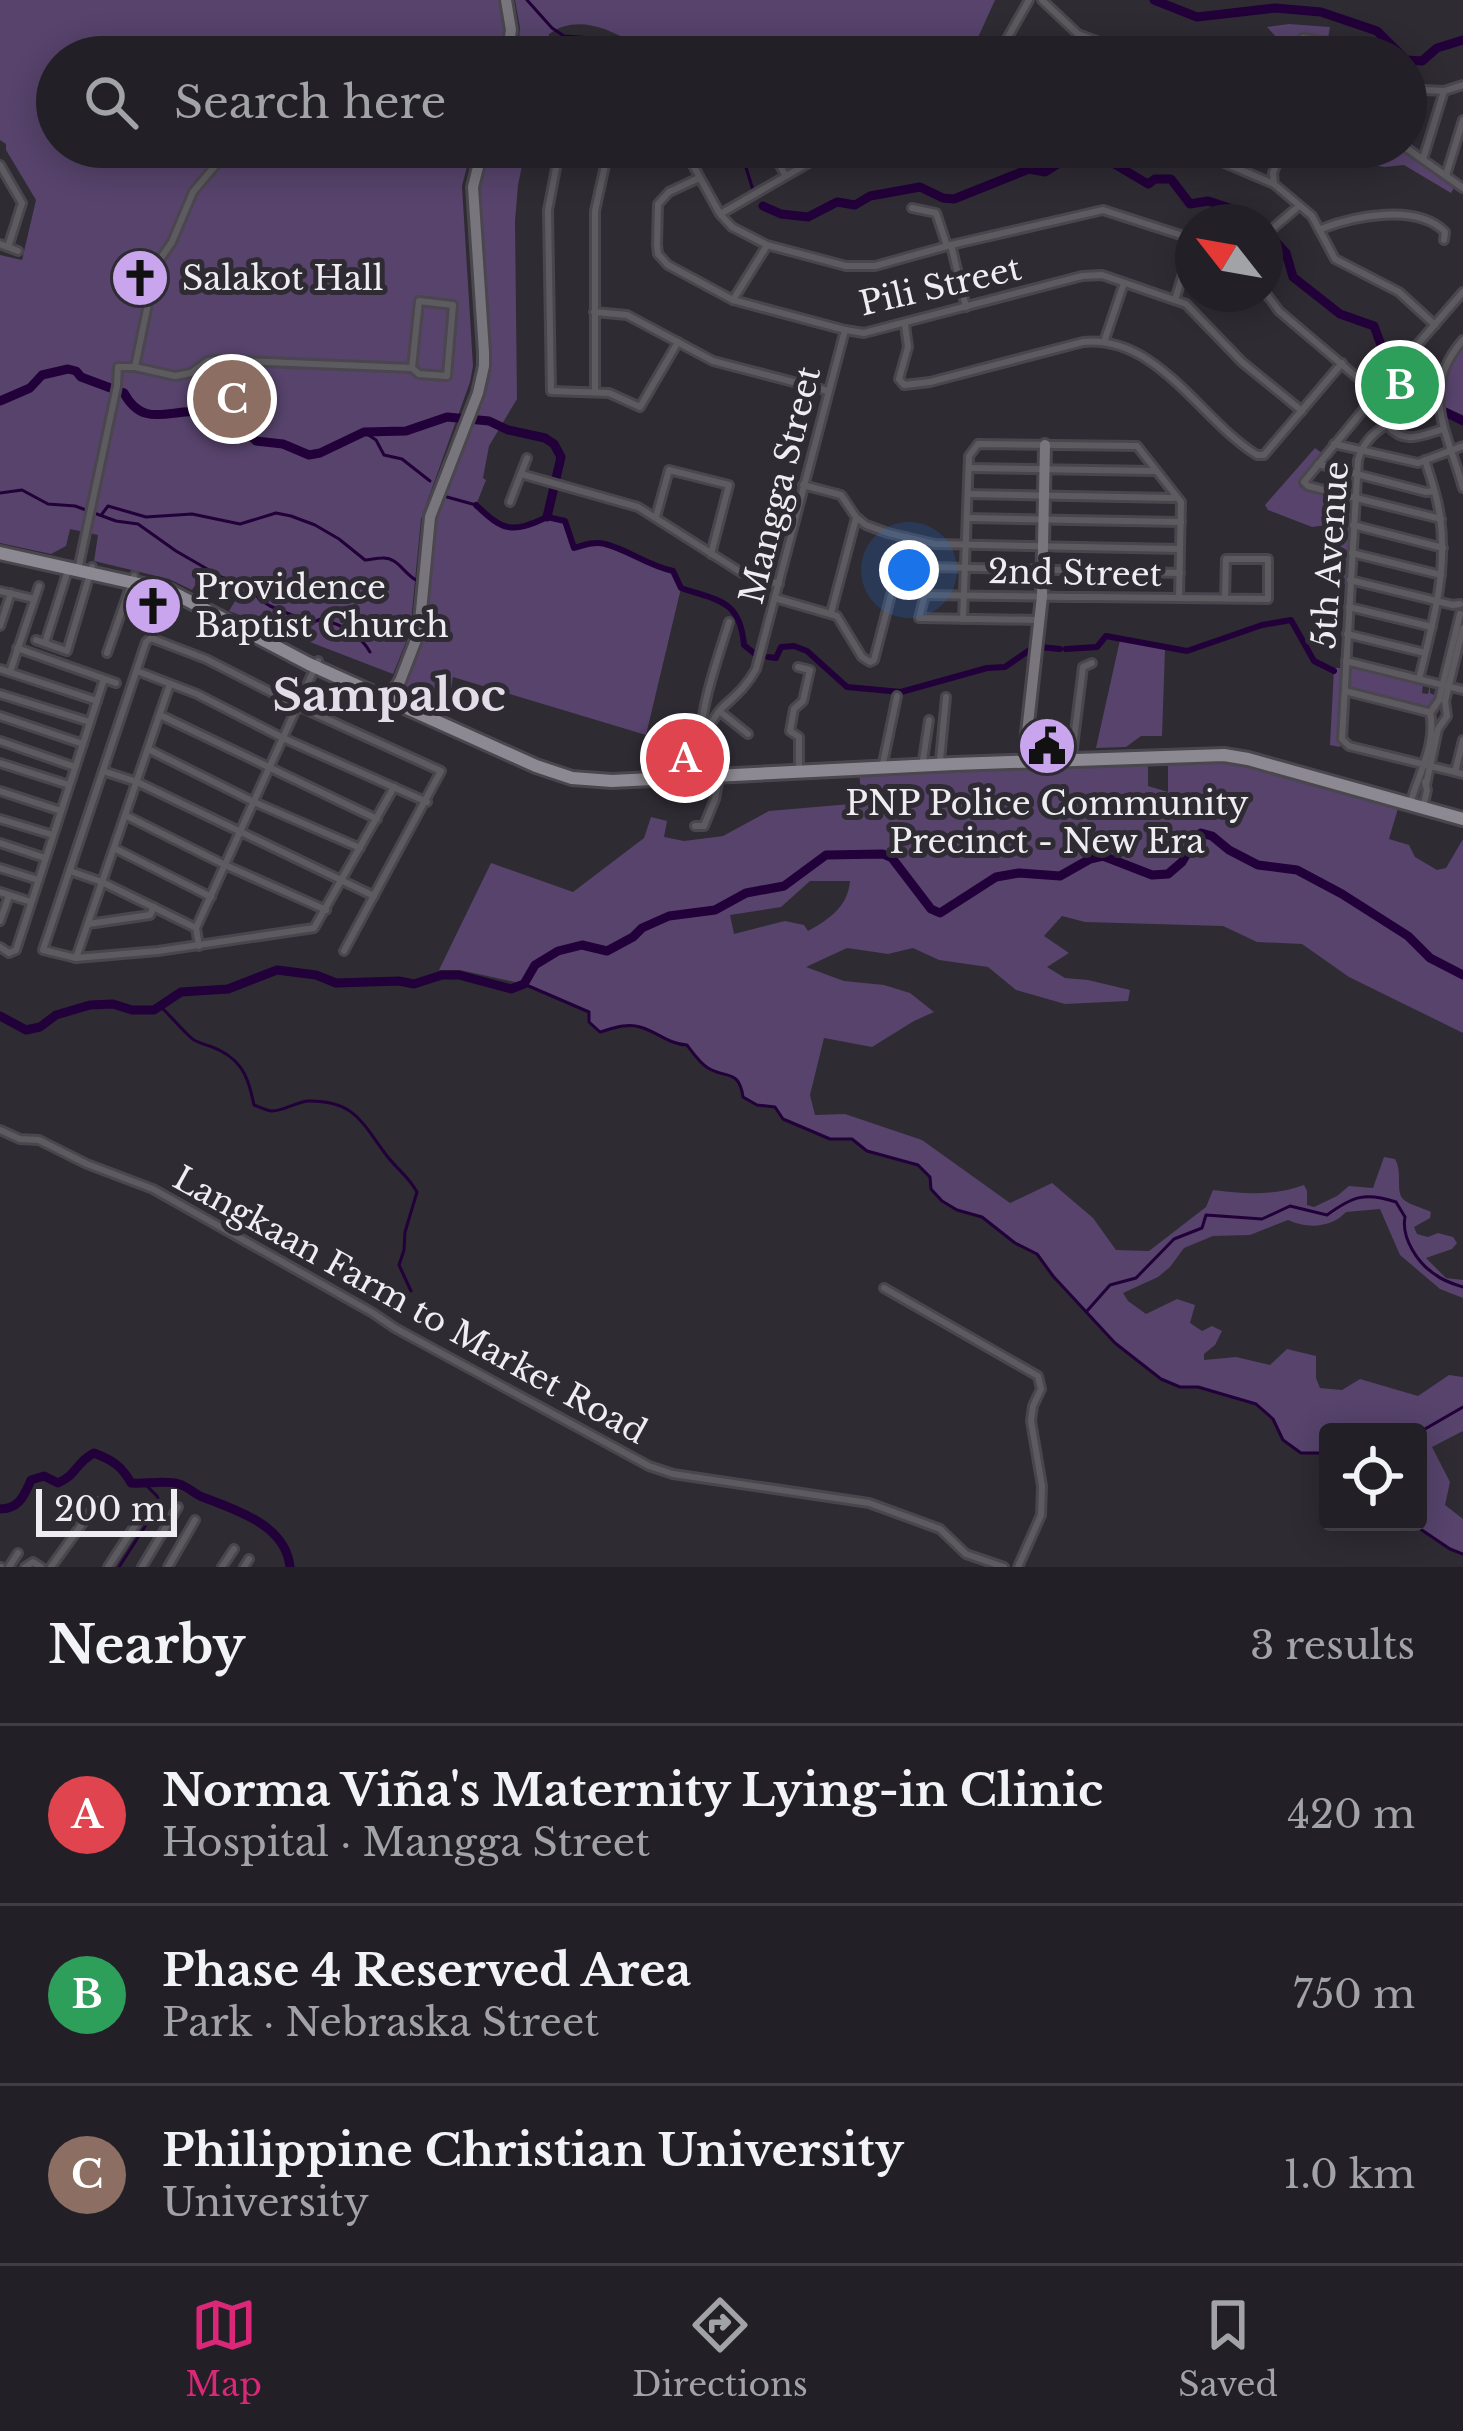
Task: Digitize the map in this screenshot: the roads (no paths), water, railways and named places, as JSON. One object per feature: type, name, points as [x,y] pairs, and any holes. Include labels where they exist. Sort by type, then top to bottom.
[{"type":"main road","points":[[510,5],[515,36]]},
{"type":"main road","points":[[390,696],[413,631],[425,516],[467,411],[478,365],[468,186],[474,168]]},
{"type":"main road","points":[[1027,749],[1044,569],[1045,445]]},
{"type":"main road","points":[[0,551],[162,582],[316,665],[562,770],[600,776],[687,775],[882,765],[1027,749],[1082,756],[1224,755],[1287,767],[1463,816]]},
{"type":"main road","points":[[882,765],[1027,749]]},
{"type":"street","points":[[1009,36],[1029,0]]},
{"type":"street","points":[[1042,0],[1082,36]]},
{"type":"street","points":[[1427,92],[1463,85]]},
{"type":"street","points":[[1427,146],[1444,91]]},
{"type":"street","points":[[1446,176],[1463,120]]},
{"type":"street","points":[[1427,162],[1463,188]]},
{"type":"street","points":[[0,165],[22,203],[9,248]]},
{"type":"street","points":[[135,367],[156,265],[194,192],[213,168]]},
{"type":"street","points":[[556,168],[548,210],[551,391],[595,392],[640,407],[678,342]]},
{"type":"street","points":[[595,392],[595,211],[604,168]]},
{"type":"street","points":[[694,168],[732,226],[766,245],[859,267],[1103,210],[1175,234]]},
{"type":"street","points":[[782,168],[785,175]]},
{"type":"street","points":[[720,214],[799,168]]},
{"type":"street","points":[[1236,168],[1274,184],[1312,216],[1335,259],[1399,292],[1435,325]]},
{"type":"street","points":[[1274,184],[1275,168]]},
{"type":"street","name":"Pili Street","points":[[699,178],[669,192],[658,205],[658,254],[668,265],[733,300],[845,331],[864,333],[1091,274],[1175,300]]},
{"type":"street","points":[[0,184],[13,185]]},
{"type":"street","points":[[1283,220],[1299,206]]},
{"type":"street","points":[[912,208],[937,213],[966,308]]},
{"type":"street","points":[[1321,229],[1348,218],[1412,216],[1440,225],[1444,240]]},
{"type":"street","points":[[733,300],[766,245]]},
{"type":"street","points":[[1104,342],[1124,282]]},
{"type":"street","points":[[1405,359],[1463,292]]},
{"type":"street","points":[[80,567],[40,642],[67,651],[90,513],[123,373],[135,367],[175,376],[191,374],[214,360],[412,368],[419,374],[447,376],[453,304],[419,301],[412,368]]},
{"type":"street","points":[[594,312],[627,315],[725,365],[828,391]]},
{"type":"street","name":"Pili Street","points":[[1194,312],[1242,362],[1302,411]]},
{"type":"street","points":[[1281,312],[1366,385]]},
{"type":"street","points":[[904,323],[908,347],[899,380],[904,385],[1083,342],[1104,342],[1150,360],[1257,455],[1264,455],[1342,363]]},
{"type":"street","name":"Mangga Street","points":[[704,741],[720,711],[752,678],[760,655],[845,331]]},
{"type":"street","points":[[1463,340],[1440,380],[1438,404],[1463,488]]},
{"type":"street","points":[[1414,350],[1440,380]]},
{"type":"street","points":[[1411,414],[1385,385],[1304,482],[1441,519]]},
{"type":"street","name":"5th Avenue","points":[[1427,765],[1344,743],[1355,474],[1360,451],[1371,435],[1387,425],[1428,409]]},
{"type":"street","points":[[1387,425],[1396,435],[1409,439],[1443,429]]},
{"type":"street","points":[[963,619],[969,456],[978,444],[1137,446],[1181,502],[1179,598]]},
{"type":"street","points":[[1334,445],[1413,463],[1463,446]]},
{"type":"street","points":[[510,502],[527,458]]},
{"type":"street","points":[[1419,680],[1438,602],[1443,548],[1441,519],[1425,460]]},
{"type":"street","points":[[1318,464],[1434,491]]},
{"type":"street","points":[[969,468],[1155,471]]},
{"type":"street","points":[[656,517],[669,470],[729,485],[711,554]]},
{"type":"street","points":[[521,474],[638,507],[742,573],[778,584]]},
{"type":"street","points":[[803,485],[841,495],[856,517],[877,530],[935,544],[1180,549]]},
{"type":"street","points":[[968,494],[1178,498]]},
{"type":"street","points":[[831,613],[856,517]]},
{"type":"street","points":[[967,518],[1181,522]]},
{"type":"street","points":[[1353,525],[1443,548]]},
{"type":"street","points":[[775,598],[831,613],[842,621],[862,657],[870,662],[875,658],[906,537]]},
{"type":"street","points":[[1352,553],[1442,575]]},
{"type":"street","name":"2nd Street","points":[[925,595],[1268,599],[1268,559],[1226,559],[1225,598]]},
{"type":"street","points":[[1040,620],[919,618],[932,567],[1180,573]]},
{"type":"street","points":[[107,653],[133,579]]},
{"type":"street","points":[[1350,580],[1459,608],[1446,686]]},
{"type":"street","points":[[10,672],[39,586]]},
{"type":"street","points":[[0,591],[34,599]]},
{"type":"street","points":[[0,626],[11,593]]},
{"type":"street","points":[[1349,608],[1432,627]]},
{"type":"street","points":[[704,741],[700,736],[703,717],[729,622]]},
{"type":"street","points":[[1417,803],[1436,712],[1463,628]]},
{"type":"street","points":[[1347,634],[1425,653]]},
{"type":"street","points":[[344,952],[427,802],[439,769],[206,659],[151,638],[43,950],[76,958],[309,930],[319,925],[394,788]]},
{"type":"street","points":[[17,648],[116,683]]},
{"type":"street","points":[[1346,661],[1463,690]]},
{"type":"street","points":[[1082,756],[1083,667],[1092,663]]},
{"type":"street","points":[[199,946],[196,928],[316,665]]},
{"type":"street","points":[[798,667],[810,670],[790,730],[799,737],[799,769]]},
{"type":"street","points":[[0,669],[97,700]]},
{"type":"street","points":[[137,671],[427,802]]},
{"type":"street","points":[[0,947],[16,950],[104,680]]},
{"type":"street","points":[[76,958],[170,684]]},
{"type":"street","points":[[1345,691],[1448,716],[1438,729],[1427,765]]},
{"type":"street","points":[[0,694],[90,722]]},
{"type":"street","points":[[882,765],[897,696]]},
{"type":"street","points":[[940,760],[946,697]]},
{"type":"street","name":"Mangga Street","points":[[687,775],[689,763],[730,702]]},
{"type":"street","points":[[1436,712],[1442,723]]},
{"type":"street","points":[[723,714],[748,734]]},
{"type":"street","points":[[160,715],[377,819]]},
{"type":"street","points":[[0,716],[82,744]]},
{"type":"street","points":[[923,760],[928,720]]},
{"type":"street","points":[[0,741],[75,767]]},
{"type":"street","points":[[1427,765],[1459,773],[1462,744]]},
{"type":"street","points":[[148,749],[361,848]]},
{"type":"street","points":[[0,763],[69,785]]},
{"type":"street","points":[[103,771],[136,782],[374,896]]},
{"type":"street","points":[[695,826],[704,826],[720,773]]},
{"type":"street","points":[[0,791],[61,811]]},
{"type":"street","points":[[125,815],[326,910]]},
{"type":"street","points":[[0,818],[53,836]]},
{"type":"street","points":[[0,843],[46,858]]},
{"type":"street","points":[[114,848],[211,897]]},
{"type":"street","points":[[0,868],[38,880]]},
{"type":"street","points":[[70,871],[196,928]]},
{"type":"street","points":[[0,921],[4,893],[31,902]]},
{"type":"street","points":[[88,924],[150,915],[154,907]]},
{"type":"street","name":"Langkaan Farm to Market Road","points":[[0,1130],[20,1139],[39,1140],[87,1165],[153,1189],[394,1328],[649,1466],[673,1474],[868,1503],[940,1529],[966,1554],[1004,1567]]},
{"type":"street","points":[[884,1288],[1038,1376],[1041,1389],[1031,1421],[1042,1486],[1041,1515],[1018,1567]]},
{"type":"street","points":[[51,1567],[98,1502]]},
{"type":"street","points":[[142,1567],[178,1507]]},
{"type":"street","points":[[108,1567],[140,1518]]},
{"type":"street","points":[[167,1567],[195,1520]]},
{"type":"street","points":[[222,1567],[233,1549]]},
{"type":"street","points":[[3,1567],[18,1553]]},
{"type":"street","points":[[25,1567],[33,1562],[41,1567]]},
{"type":"waterway","points":[[527,0],[564,36]]},
{"type":"waterway","points":[[1154,0],[1197,17],[1275,8],[1321,12],[1382,36]]},
{"type":"waterway","points":[[1427,57],[1437,48],[1463,40]]},
{"type":"waterway","points":[[746,168],[753,190]]},
{"type":"waterway","points":[[763,206],[808,217],[837,202],[855,205],[870,196],[920,187],[954,199],[1029,169],[1045,172],[1051,168]]},
{"type":"waterway","points":[[1121,168],[1148,184],[1171,179],[1190,204]]},
{"type":"waterway","points":[[1190,204],[1217,204]]},
{"type":"waterway","points":[[1283,250],[1293,277],[1340,314],[1374,326],[1381,345],[1432,404]]},
{"type":"waterway","points":[[0,401],[30,388],[42,375],[68,369],[124,393],[141,411],[209,413],[256,441],[283,444],[309,455],[364,432],[406,431],[447,417],[489,421],[554,444],[561,457],[547,517]]},
{"type":"waterway","points":[[1445,412],[1463,421]]},
{"type":"waterway","points":[[364,432],[376,440],[384,455],[402,459],[430,481]]},
{"type":"waterway","points":[[0,493],[22,490],[48,504],[75,506],[138,524],[221,577],[254,591],[270,606],[311,623],[321,619],[343,627],[370,652]]},
{"type":"waterway","points":[[447,497],[476,505]]},
{"type":"waterway","points":[[476,505],[508,527],[547,517],[565,521],[574,548],[605,544],[673,571],[681,588],[717,600],[732,611],[744,645],[755,654]]},
{"type":"waterway","points":[[102,514],[108,506],[146,517],[192,514],[240,524],[276,513],[291,516],[339,539],[365,560],[392,560],[416,580]]},
{"type":"waterway","points":[[1066,649],[1097,647],[1106,636],[1187,651],[1291,620],[1314,661],[1334,671]]},
{"type":"waterway","points":[[768,657],[776,658],[781,647],[794,646],[807,651],[847,687],[901,692],[1005,667],[1031,649]]},
{"type":"waterway","points":[[1040,647],[1060,649]]},
{"type":"waterway","points":[[0,1016],[26,1030],[90,1005],[154,1010],[181,992],[228,989],[277,970],[336,983],[414,984],[459,975],[511,989],[524,984],[535,965],[558,951],[582,945],[607,951],[669,916],[715,910],[746,893],[784,886],[826,855],[892,858],[931,909],[940,913],[996,877],[1019,873],[1060,876],[1103,856],[1152,875],[1168,874],[1201,833],[1258,865],[1297,870],[1342,894],[1408,936],[1430,958],[1463,975]]},
{"type":"waterway","points":[[524,984],[589,1012],[589,1022],[600,1032],[635,1026],[687,1045],[708,1068],[735,1078],[743,1097],[775,1107],[783,1119],[830,1139],[852,1139],[867,1151],[918,1165],[942,1201],[982,1217],[1037,1254],[1115,1343],[1161,1379],[1256,1404],[1273,1419],[1283,1440],[1301,1453],[1319,1453]]},
{"type":"waterway","points":[[161,1007],[194,1040],[235,1061],[254,1105],[272,1111],[324,1102],[356,1116],[417,1192],[399,1265],[411,1291]]},
{"type":"waterway","points":[[1087,1311],[1110,1285],[1136,1278],[1174,1239],[1202,1228],[1206,1215],[1262,1219],[1290,1206],[1327,1215],[1367,1197],[1396,1202],[1417,1257],[1439,1277],[1463,1287]]},
{"type":"waterway","points":[[1427,1428],[1463,1407]]},
{"type":"waterway","points":[[0,1509],[17,1504],[31,1480],[44,1476],[58,1483],[94,1453],[116,1464],[131,1483],[179,1484],[259,1522],[280,1541],[290,1567]]},
{"type":"waterway","points":[[119,1567],[160,1503],[145,1484]]},
{"type":"waterway","points":[[1423,1531],[1463,1554]]},
{"type":"place","name":"Salakot Hall","points":[[140,278]]},
{"type":"place","name":"Phase 4 Reserved Area","points":[[1400,385]]},
{"type":"place","name":"Philippine Christian University","points":[[232,399]]},
{"type":"place","name":"Providence Baptist Church","points":[[153,606]]},
{"type":"place","name":"PNP Police Community Precinct - New Era","points":[[1047,746]]},
{"type":"place","name":"Norma Viña's Maternity Lying-in Clinic","points":[[685,758]]},
{"type":"district","name":"Sampaloc","points":[[389,695]]}]
